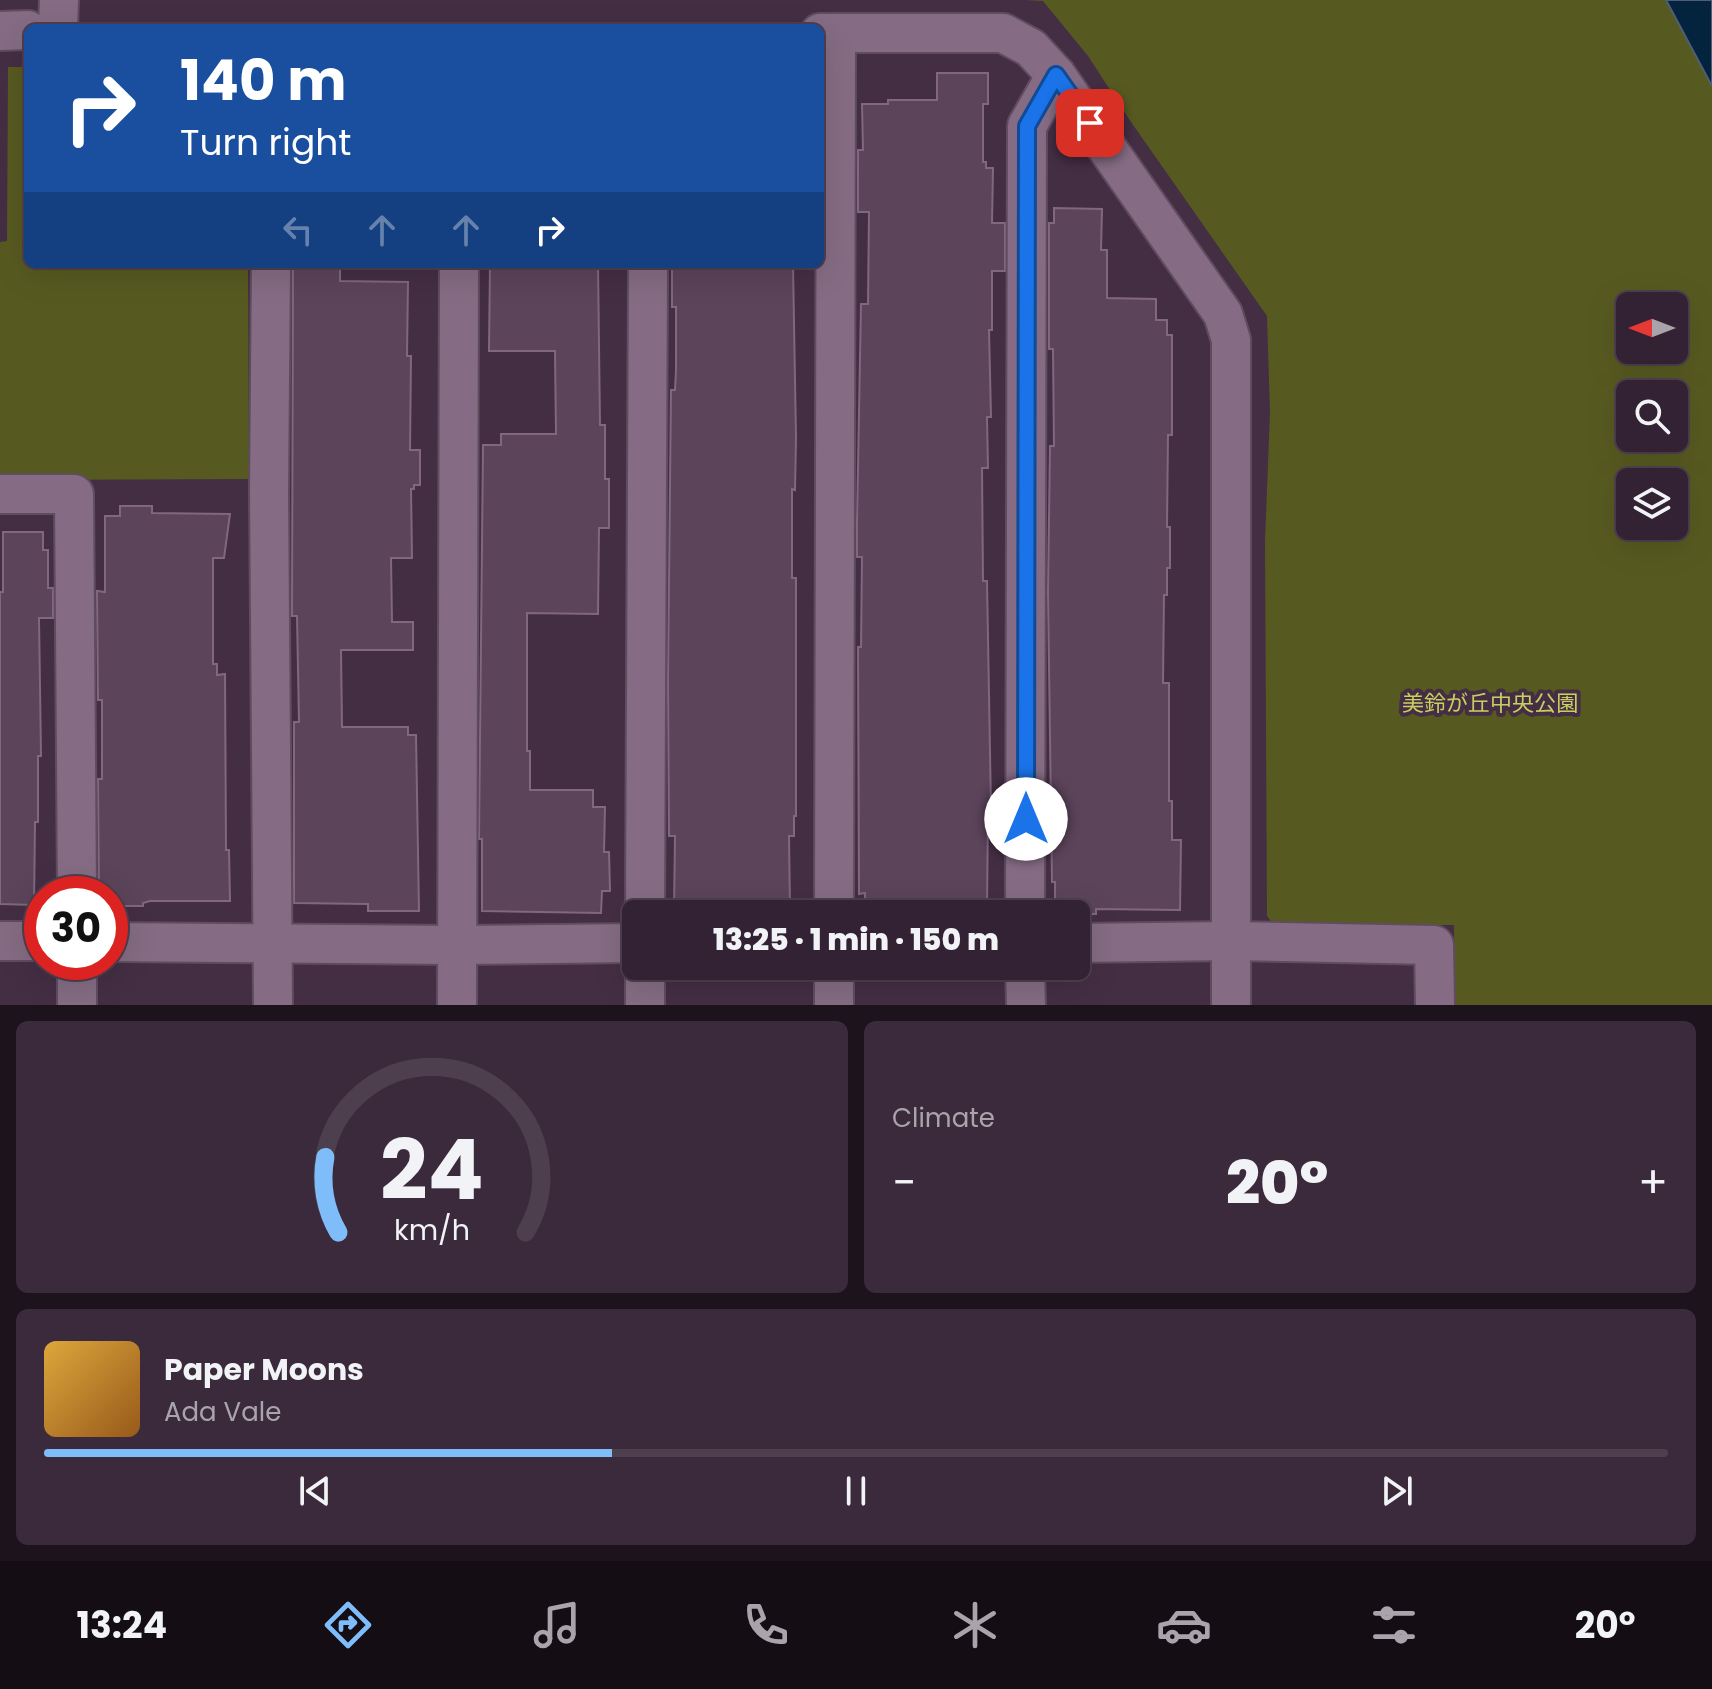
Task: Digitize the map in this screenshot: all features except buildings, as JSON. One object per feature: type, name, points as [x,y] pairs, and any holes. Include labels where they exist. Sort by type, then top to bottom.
[{"type":"street","points":[[58,24],[59,0]]},
{"type":"street","points":[[834,900],[828,33],[941,16],[1003,33],[1031,48],[1056,75],[1223,314],[1231,340],[1231,1005]]},
{"type":"street","points":[[0,31],[24,30]]},
{"type":"street","points":[[1025,900],[1027,126],[1056,75]]},
{"type":"street","points":[[271,268],[269,491],[273,1005]]},
{"type":"street","points":[[457,1005],[459,268]]},
{"type":"street","points":[[645,900],[648,268]]},
{"type":"street","points":[[0,494],[74,494],[77,876]]},
{"type":"street","points":[[0,941],[24,941]]},
{"type":"street","points":[[1090,943],[1231,941],[1434,945],[1435,1005]]},
{"type":"street","points":[[128,942],[622,943]]},
{"type":"street","points":[[77,980],[77,1005]]},
{"type":"street","points":[[645,980],[645,1005]]},
{"type":"street","points":[[834,980],[834,1005]]},
{"type":"street","points":[[1025,980],[1026,1005]]},
{"type":"green space","name":"美鈴が丘中央公園","points":[[1024,0],[1712,0],[1712,1005],[1455,1005],[1454,925],[1274,925],[1267,916],[1265,542],[1270,412],[1267,316],[1088,56],[1043,1]]},
{"type":"green space","points":[[8,67],[24,67],[24,268],[248,268],[249,479],[0,480],[0,242],[7,241]]},
{"type":"water","points":[[1666,0],[1712,0],[1712,86]]},
{"type":"route","points":[[1026,819],[1027,126],[1056,75],[1090,123]]}]
